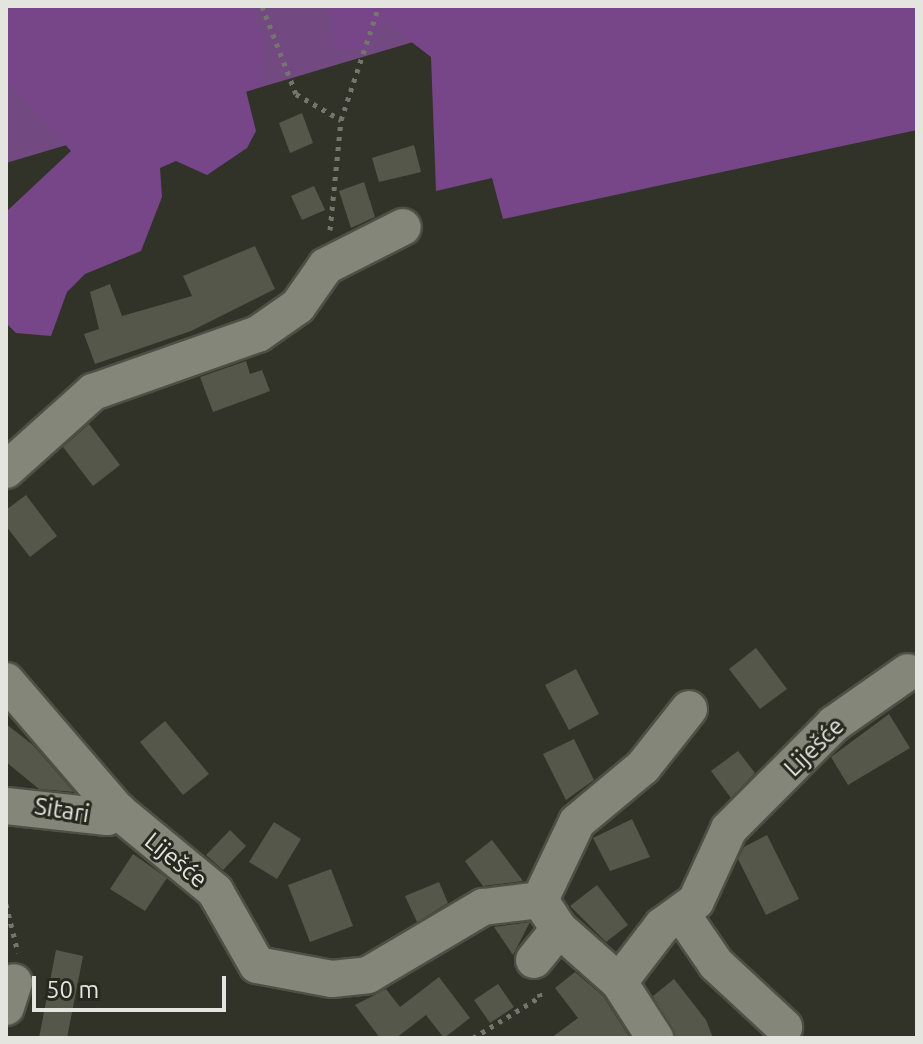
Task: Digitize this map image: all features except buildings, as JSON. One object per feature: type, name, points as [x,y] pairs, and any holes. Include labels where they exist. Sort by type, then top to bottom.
[{"type":"street","points":[[6,470],[93,392],[258,334],[298,306],[326,266],[403,227]]},
{"type":"street","name":"Liješće","points":[[619,982],[707,887],[716,845],[729,829],[834,724],[908,672]]},
{"type":"street","name":"Liješće","points":[[6,681],[118,811],[215,891],[257,965],[289,973],[368,975],[483,907],[513,897],[549,914]]},
{"type":"street","points":[[534,960],[577,822],[643,767],[689,709]]},
{"type":"street","name":"Sitari","points":[[6,806],[107,817],[118,811]]},
{"type":"street","points":[[681,913],[716,964],[784,1027]]},
{"type":"street","points":[[549,914],[619,982],[655,1038]]},
{"type":"path","points":[[262,6],[296,94],[341,120]]},
{"type":"path","points":[[326,266],[341,120],[379,6]]},
{"type":"path","points":[[6,904],[18,954],[10,994]]},
{"type":"path","points":[[473,1038],[540,997],[534,960]]},
{"type":"shaded area","points":[[6,6],[534,6],[6,163]]},
{"type":"shaded area","points":[[6,6],[252,6],[264,47],[262,85],[246,91],[256,131],[247,148],[207,175],[176,161],[160,168],[162,197],[141,251],[85,274],[67,292],[51,336],[16,333],[6,323],[6,212],[71,151],[6,81]]},
{"type":"shaded area","points":[[328,6],[917,6],[917,130],[503,219],[492,178],[436,191],[431,57],[384,21],[361,49],[335,46]]}]
